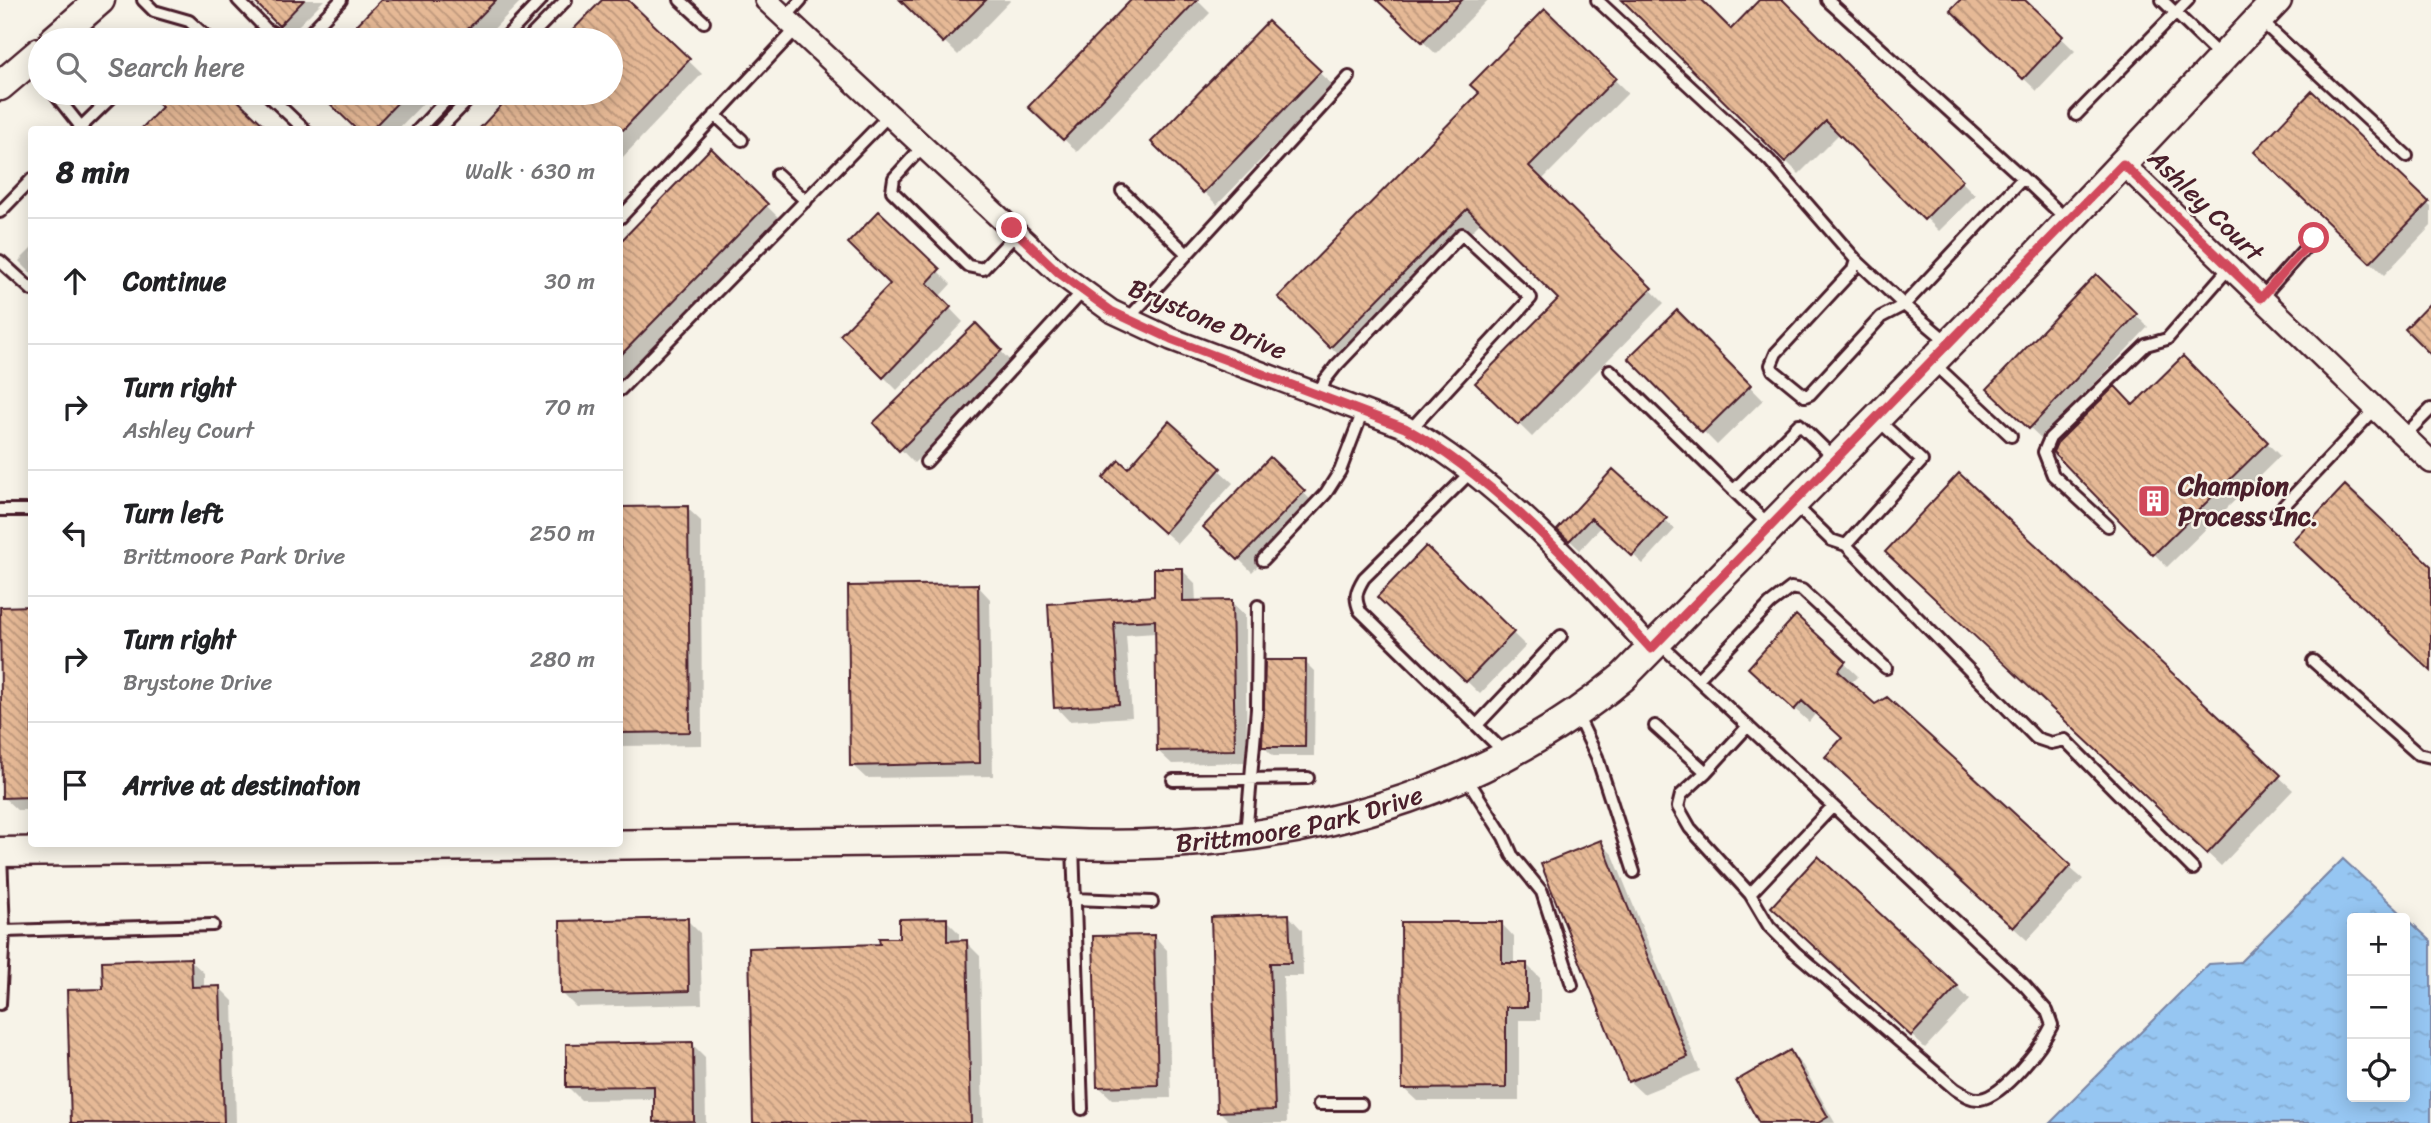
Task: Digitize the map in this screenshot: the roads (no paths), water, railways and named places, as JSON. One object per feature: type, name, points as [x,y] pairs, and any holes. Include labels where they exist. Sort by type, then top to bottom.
[{"type":"street","points":[[68,28],[100,0]]},
{"type":"street","name":"Brystone Drive","points":[[766,0],[1059,273],[1111,311],[1171,339],[1410,430],[1472,471],[1655,646]]},
{"type":"street","name":"Brittmoore Park Drive","points":[[623,845],[1004,840],[1073,846],[1136,845],[1246,835],[1333,822],[1465,777],[1508,756],[1576,713],[1623,677],[1655,646],[2123,164],[2268,10]]},
{"type":"street","points":[[0,86],[28,65]]},
{"type":"street","name":"Ashley Court","points":[[2123,164],[2431,462]]},
{"type":"street","name":"Brittmoore Park Drive","points":[[1,852],[419,847]]},
{"type":"lane","points":[[143,0],[154,11],[189,21],[197,28]]},
{"type":"lane","points":[[238,0],[265,28]]},
{"type":"lane","points":[[314,28],[341,0]]},
{"type":"lane","points":[[514,28],[541,0]]},
{"type":"lane","points":[[528,13],[541,26],[566,0]]},
{"type":"lane","points":[[680,0],[704,22]]},
{"type":"lane","points":[[623,215],[715,115],[791,23],[802,0]]},
{"type":"lane","points":[[1597,0],[1769,160],[1856,260],[1904,305],[2011,436]]},
{"type":"lane","points":[[1827,0],[2068,221]]},
{"type":"lane","points":[[2162,0],[2222,58]]},
{"type":"lane","points":[[2076,115],[2188,0]]},
{"type":"lane","points":[[2268,10],[2407,156]]},
{"type":"lane","points":[[1128,319],[1349,77]]},
{"type":"lane","points":[[63,105],[79,126]]},
{"type":"lane","points":[[82,126],[104,105]]},
{"type":"lane","points":[[279,105],[301,126]]},
{"type":"lane","points":[[422,126],[442,105]]},
{"type":"lane","points":[[443,126],[463,105]]},
{"type":"lane","points":[[715,115],[742,140]]},
{"type":"lane","points":[[623,387],[889,115]]},
{"type":"lane","points":[[923,146],[894,178],[892,191],[968,266],[983,269],[1017,233]]},
{"type":"lane","points":[[777,174],[806,201]]},
{"type":"lane","points":[[1856,260],[1853,270],[1773,358],[1771,365],[1781,377],[1805,396],[1810,394],[1881,317],[1904,305],[2023,178]]},
{"type":"lane","points":[[0,212],[28,183]]},
{"type":"lane","points":[[1122,191],[1186,253]]},
{"type":"lane","points":[[1320,395],[1325,380],[1336,366],[1462,234],[1531,298],[1410,430]]},
{"type":"lane","points":[[2261,298],[2314,238]]},
{"type":"lane","points":[[0,261],[28,286]]},
{"type":"lane","points":[[2108,526],[2053,475],[2044,452],[2050,438],[2146,345],[2167,339],[2230,267]]},
{"type":"lane","points":[[926,462],[1084,290]]},
{"type":"lane","points":[[1610,370],[1771,527]]},
{"type":"lane","points":[[2276,514],[2376,408]]},
{"type":"lane","points":[[2404,436],[2431,409]]},
{"type":"lane","points":[[1264,560],[1326,493],[1339,471],[1363,411]]},
{"type":"lane","points":[[1846,545],[1922,461],[1876,418]]},
{"type":"lane","points":[[1734,490],[1799,424],[1836,460]]},
{"type":"lane","points":[[1472,471],[1364,578],[1355,600],[1360,611],[1508,756]]},
{"type":"lane","points":[[1794,504],[1831,540],[1846,545],[2036,738],[2051,743],[2065,740],[2193,869]]},
{"type":"lane","points":[[0,510],[28,510]]},
{"type":"lane","points":[[1698,679],[1770,604],[1791,589],[1802,590],[1886,668]]},
{"type":"lane","points":[[1246,835],[1258,709],[1258,606]]},
{"type":"lane","points":[[1477,725],[1562,636]]},
{"type":"lane","points":[[1655,646],[1698,679],[2025,986],[2047,1011],[2052,1025],[2043,1044],[1997,1090],[1982,1099],[1963,1094],[1795,952],[1769,926],[1750,894],[1690,828],[1678,807],[1681,794],[1706,772],[1748,726]]},
{"type":"lane","points":[[2313,661],[2418,754],[2431,757]]},
{"type":"lane","points":[[1576,713],[1597,757],[1634,872]]},
{"type":"lane","points":[[1655,726],[1706,772]]},
{"type":"lane","points":[[1465,777],[1504,837],[1512,855],[1542,892],[1572,985]]},
{"type":"lane","points":[[1172,780],[1308,778]]},
{"type":"lane","points":[[1750,894],[1833,806]]},
{"type":"lane","points":[[1073,846],[1082,1109]]},
{"type":"lane","points":[[0,1004],[4,931],[1,852]]},
{"type":"lane","points":[[1074,900],[1152,902]]},
{"type":"lane","points":[[4,931],[214,925]]},
{"type":"lane","points":[[1319,1104],[1361,1104]]},
{"type":"water","points":[[2343,859],[2401,913],[2347,913],[2347,1102],[2410,1102],[2410,921],[2431,941],[2431,1123],[2050,1123],[2209,964],[2240,962]]},
{"type":"place","name":"Champion Process Inc.","points":[[2154,501]]}]
